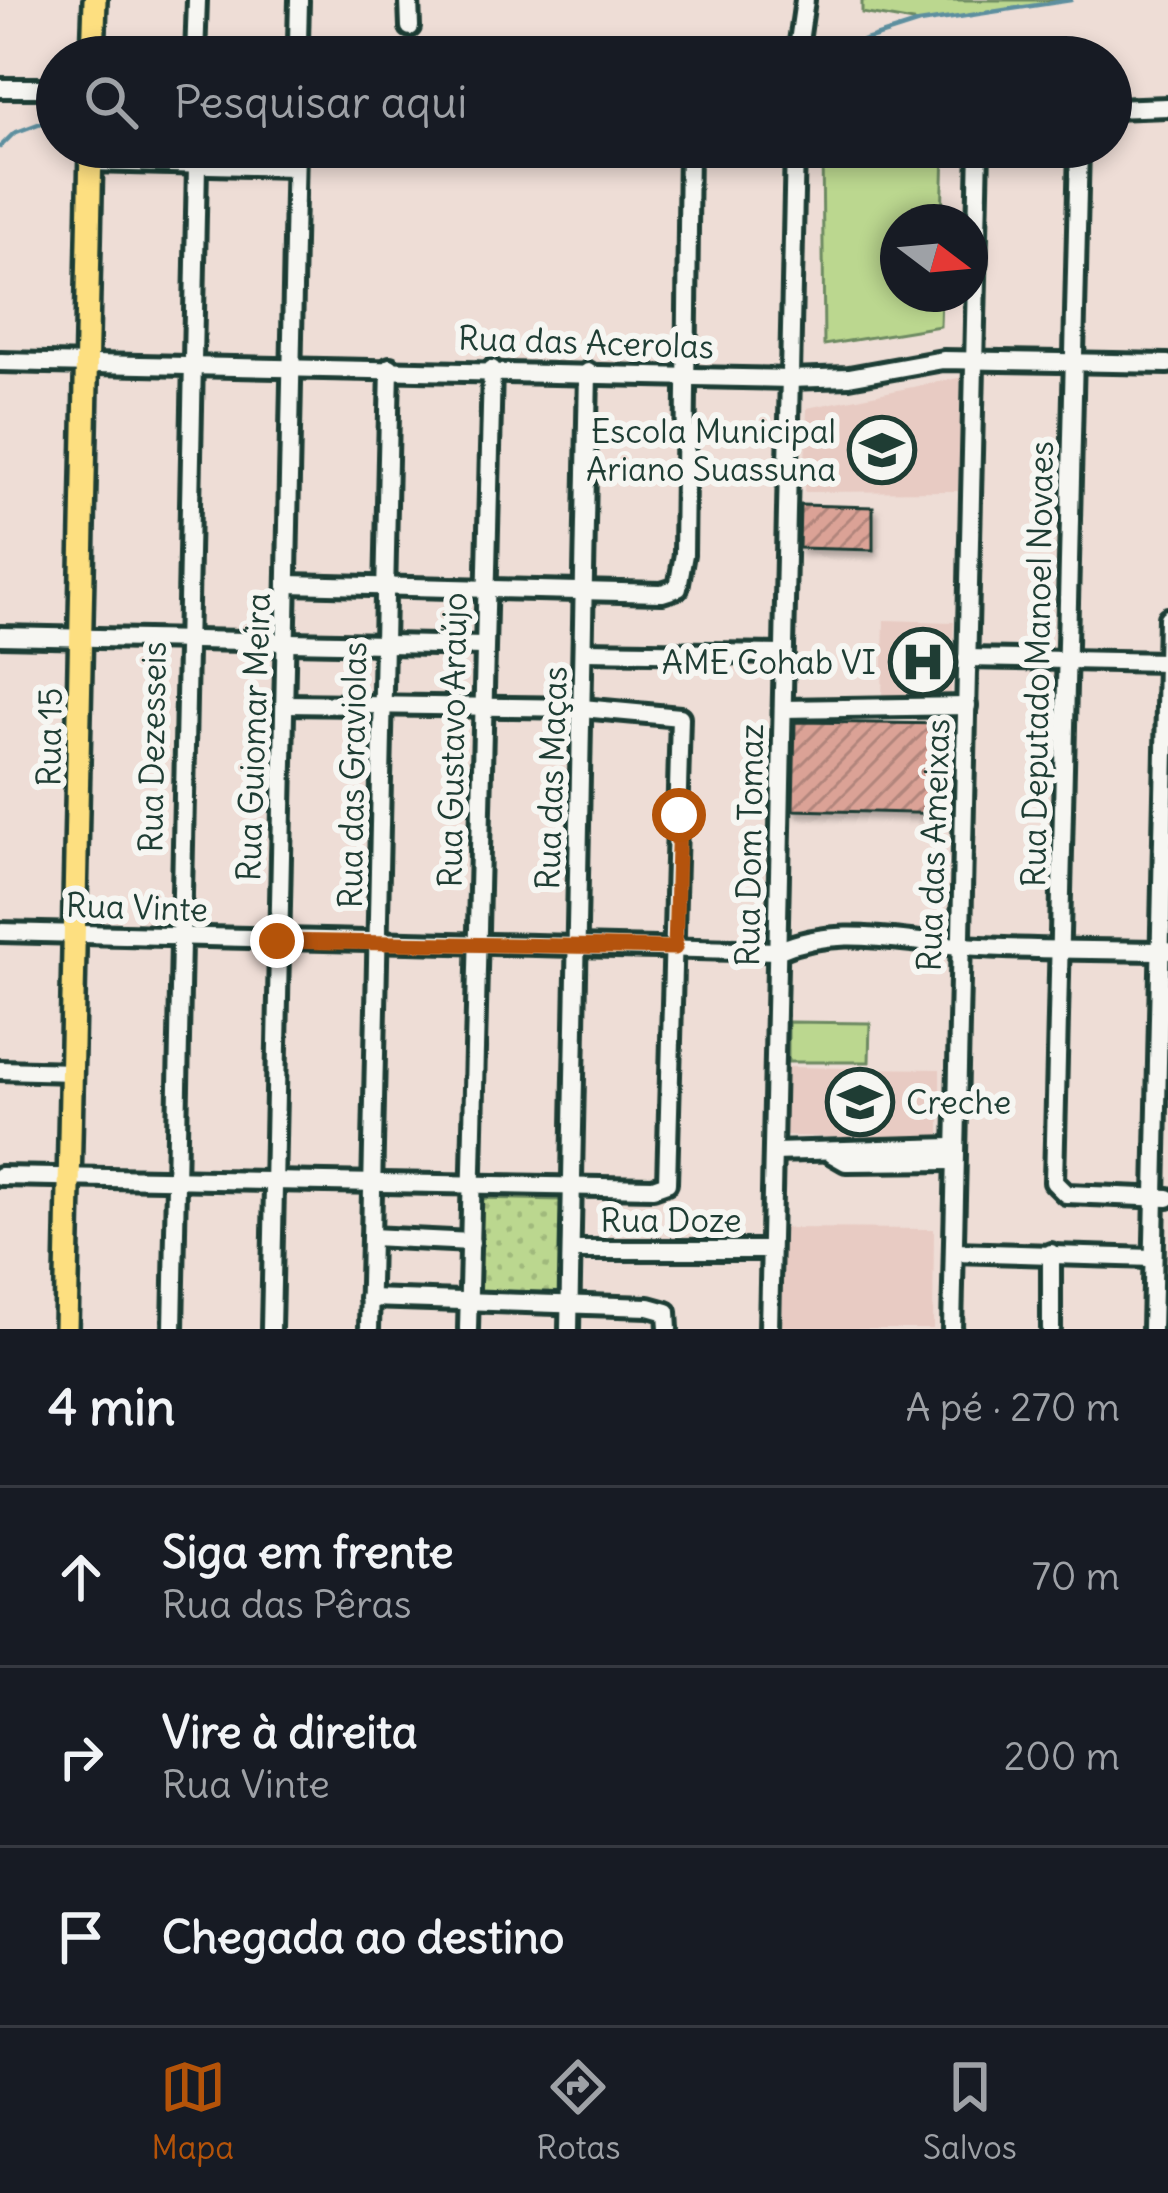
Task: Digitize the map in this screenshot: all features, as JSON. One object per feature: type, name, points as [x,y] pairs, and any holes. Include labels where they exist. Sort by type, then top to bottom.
[{"type":"main road","points":[[93,36],[94,0]]},
{"type":"main road","name":"Rua 15","points":[[66,1329],[91,168]]},
{"type":"street","points":[[196,36],[197,0]]},
{"type":"street","points":[[298,36],[299,0]]},
{"type":"street","points":[[409,0],[410,27]]},
{"type":"street","points":[[799,36],[805,0]]},
{"type":"street","points":[[0,88],[36,88]]},
{"type":"street","points":[[1132,109],[1168,107]]},
{"type":"street","name":"Rua Dezesseis","points":[[173,1329],[197,168]]},
{"type":"street","name":"Rua Guiomar Meira","points":[[271,1329],[277,941],[289,645],[294,168]]},
{"type":"street","points":[[288,584],[662,592],[682,582],[688,168]]},
{"type":"street","name":"Rua Dom Tomaz","points":[[769,1329],[795,168]]},
{"type":"street","name":"Rua das Ameixas","points":[[952,1329],[979,168]]},
{"type":"street","name":"Rua Deputado Manoel Novaes","points":[[1079,168],[1054,1181],[1066,1194],[1161,1198]]},
{"type":"street","name":"Rua das Acerolas","points":[[0,362],[491,369],[790,380],[849,377],[918,362],[1168,364]]},
{"type":"street","name":"Rua das Graviolas","points":[[369,1329],[390,367]]},
{"type":"street","name":"Rua Gustavo Araújo","points":[[468,1329],[491,369]]},
{"type":"street","name":"Rua das Maças","points":[[571,1250],[588,372]]},
{"type":"street","points":[[1158,1326],[1153,1258],[1161,1198],[1168,618]]},
{"type":"street","points":[[0,636],[484,646]]},
{"type":"street","points":[[585,652],[783,654]]},
{"type":"street","points":[[967,658],[1166,662]]},
{"type":"street","points":[[0,1176],[661,1187],[669,1180],[682,726],[673,713],[286,704]]},
{"type":"street","points":[[783,709],[967,706]]},
{"type":"street","name":"Rua Vinte","points":[[0,932],[178,940],[777,951],[843,935],[960,946],[1164,951]]},
{"type":"street","points":[[0,1070],[73,1072]]},
{"type":"street","points":[[773,1152],[832,1154],[846,1162],[953,1154]]},
{"type":"street","points":[[371,1237],[470,1242]]},
{"type":"street","points":[[569,1329],[571,1250]]},
{"type":"street","name":"Rua Doze","points":[[571,1250],[770,1250]]},
{"type":"street","points":[[953,1252],[1153,1258]]},
{"type":"street","points":[[1051,1253],[1051,1329]]},
{"type":"street","points":[[369,1298],[660,1308],[668,1324]]},
{"type":"shaded area","name":"Escola Municipal Ariano Suassuna","points":[[963,377],[958,491],[804,492],[807,408]]},
{"type":"shaded area","points":[[884,620],[954,622],[951,700],[882,698]]},
{"type":"shaded area","name":"Creche","points":[[780,1067],[940,1069],[940,1139],[779,1136]]},
{"type":"shaded area","points":[[777,1228],[934,1229],[933,1329],[774,1329]]},
{"type":"green space","points":[[862,0],[1071,0],[919,23],[862,13]]},
{"type":"green space","points":[[822,168],[943,168],[942,204],[880,204],[880,312],[940,312],[940,326],[824,345]]},
{"type":"green space","points":[[788,1022],[870,1023],[869,1062],[788,1062]]},
{"type":"green space","points":[[475,1198],[562,1200],[559,1299],[473,1297]]},
{"type":"building","points":[[800,505],[873,507],[873,550],[799,548]]},
{"type":"building","points":[[795,722],[953,724],[951,814],[793,810]]},
{"type":"waterway","points":[[878,36],[919,23],[1071,0]]},
{"type":"waterway","points":[[0,147],[14,133],[36,125]]},
{"type":"place","name":"Escola Municipal Ariano Suassuna","points":[[882,450]]},
{"type":"place","name":"AME Cohab VI","points":[[923,662]]},
{"type":"place","name":"Creche","points":[[860,1102]]},
{"type":"route","points":[[277,941],[675,948],[679,815]]}]
